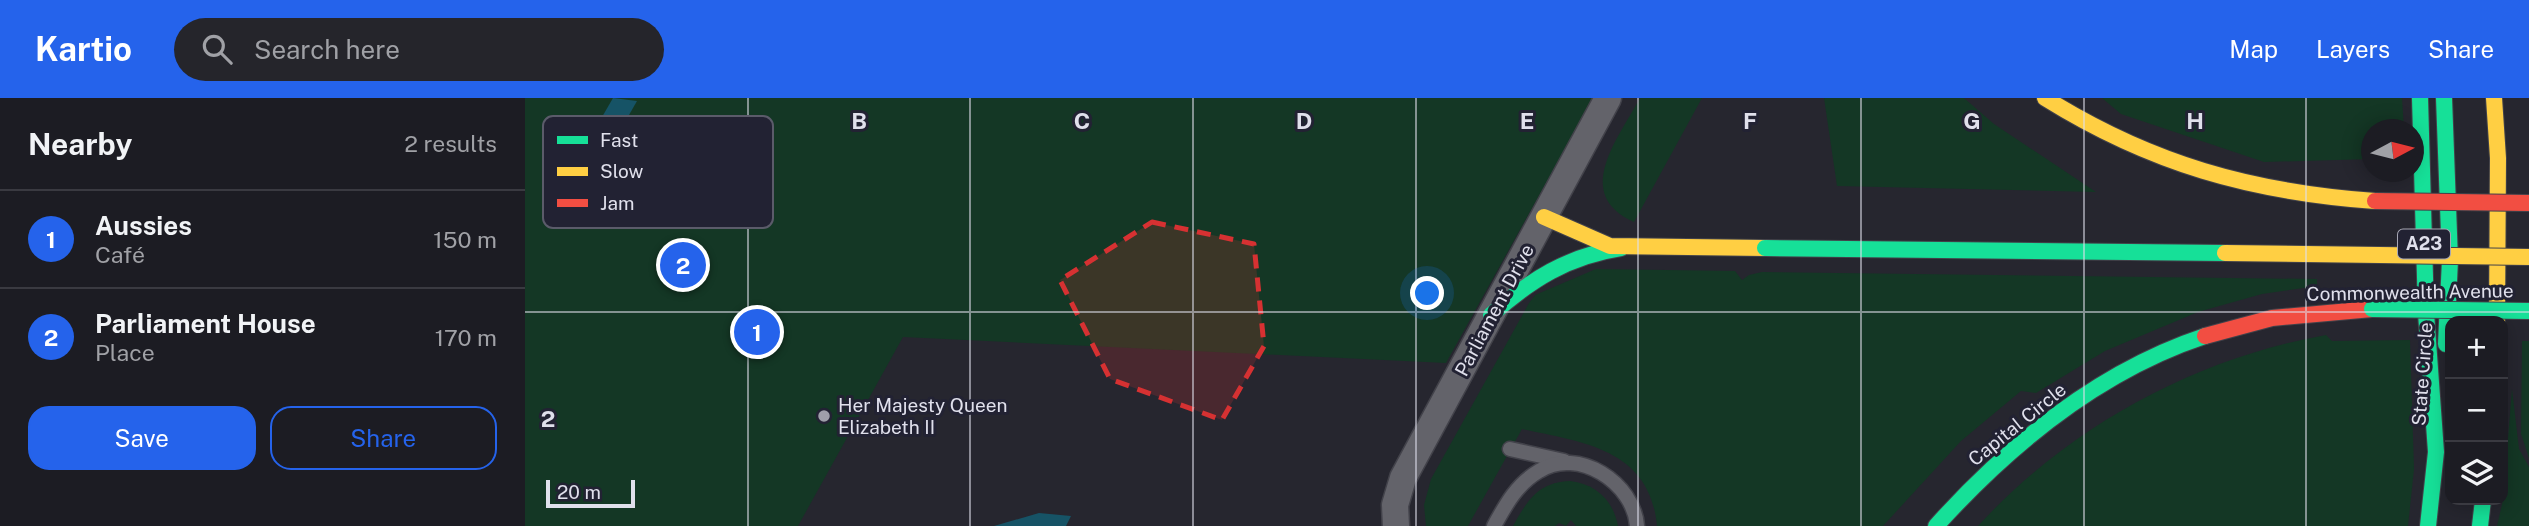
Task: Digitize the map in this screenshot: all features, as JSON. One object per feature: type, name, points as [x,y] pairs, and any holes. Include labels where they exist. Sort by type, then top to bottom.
[{"type":"main road","points":[[2045,98],[2110,138],[2190,171],[2260,186]]},
{"type":"main road","name":"A23","points":[[2420,98],[2426,313],[2436,465]]},
{"type":"main road","name":"State Circle","points":[[2428,526],[2436,465],[2450,260],[2444,98]]},
{"type":"main road","points":[[2494,98],[2498,158],[2497,316]]},
{"type":"main road","name":"A23","points":[[2171,142],[2260,186],[2334,198],[2375,201],[2529,203]]},
{"type":"main road","points":[[1544,217],[1601,244],[1633,247],[2529,257]]},
{"type":"main road","points":[[1491,315],[1526,283],[1550,268],[1590,253],[1633,247]]},
{"type":"main road","name":"Commonwealth Avenue","points":[[2133,367],[2242,324],[2313,313],[2372,309],[2529,311]]},
{"type":"main road","name":"Capital Circle","points":[[1936,526],[2000,461],[2026,439],[2133,367]]},
{"type":"main road","points":[[2480,526],[2482,505]]},
{"type":"street","name":"Parliament Drive","points":[[1396,526],[1399,486],[1608,98]]},
{"type":"lane","points":[[1510,449],[1574,463],[1601,473],[1623,491],[1634,510],[1637,526]]},
{"type":"lane","points":[[1495,526],[1510,498],[1531,477],[1545,468],[1574,463]]},
{"type":"highlighted area","points":[[1152,222],[1254,244],[1264,346],[1222,420],[1110,379],[1060,280]]},
{"type":"green space","points":[[525,98],[1593,98],[1446,363],[903,337],[798,526],[525,526]]},
{"type":"green space","points":[[1640,98],[1702,98],[1634,222],[1616,210],[1606,197],[1603,181],[1605,165],[1612,148]]},
{"type":"green space","points":[[1824,98],[1964,98],[1994,124],[2096,192],[1837,186]]},
{"type":"green space","points":[[2102,98],[2402,98],[2403,119],[2361,119],[2361,159],[2264,162],[2121,114]]},
{"type":"green space","points":[[1596,269],[1735,271],[1742,280],[1762,272],[2317,279],[2317,286],[2262,294],[2198,312],[2105,351],[2036,393],[2021,391],[1961,441],[1883,526],[1657,526],[1652,500],[1642,480],[1627,465],[1590,445],[1522,429],[1468,526],[1426,526],[1424,505],[1431,479],[1529,303],[1535,295]]},
{"type":"green space","points":[[2326,335],[2332,341],[2410,340],[2414,469],[2408,526],[1978,526],[2051,458],[2136,402],[2229,361]]},
{"type":"green space","points":[[2522,341],[2529,341],[2529,458],[2521,434]]},
{"type":"green space","points":[[2512,389],[2519,449],[2529,467],[2529,526],[2497,526],[2502,505],[2508,505],[2508,438]]},
{"type":"green space","points":[[1570,481],[1588,486],[1602,495],[1612,508],[1618,526],[1576,526],[1571,520],[1566,526],[1559,523],[1555,526],[1513,526],[1535,494],[1550,485]]},
{"type":"water","points":[[613,98],[637,101],[628,116],[603,116]]},
{"type":"water","points":[[1039,513],[1071,516],[1066,526],[994,526]]},
{"type":"traffic: fast","points":[[2420,98],[2426,313],[2436,452],[2428,526]]},
{"type":"traffic: fast","points":[[2444,98],[2450,260],[2447,316]]},
{"type":"traffic: fast","points":[[1491,315],[1520,291],[1551,271],[1584,257],[1621,248]]},
{"type":"traffic: fast","points":[[1765,248],[2225,253]]},
{"type":"traffic: fast","points":[[2372,309],[2529,311]]},
{"type":"traffic: fast","points":[[1936,526],[1994,467],[2059,413],[2129,369],[2205,336]]},
{"type":"traffic: fast","points":[[2480,526],[2482,505]]},
{"type":"traffic: slow","points":[[2045,98],[2124,141],[2203,171],[2286,190],[2375,201]]},
{"type":"traffic: slow","points":[[2494,98],[2498,158],[2497,316]]},
{"type":"traffic: slow","points":[[1544,217],[1610,246],[1765,248]]},
{"type":"traffic: slow","points":[[2225,253],[2529,257]]},
{"type":"traffic: jam","points":[[2375,201],[2529,203]]},
{"type":"traffic: jam","points":[[2205,336],[2272,318],[2372,309]]},
{"type":"place","name":"Parliament House","points":[[683,265]]},
{"type":"place","name":"Aussies","points":[[757,332]]},
{"type":"place","name":"Her Majesty Queen Elizabeth II","points":[[824,416]]}]
